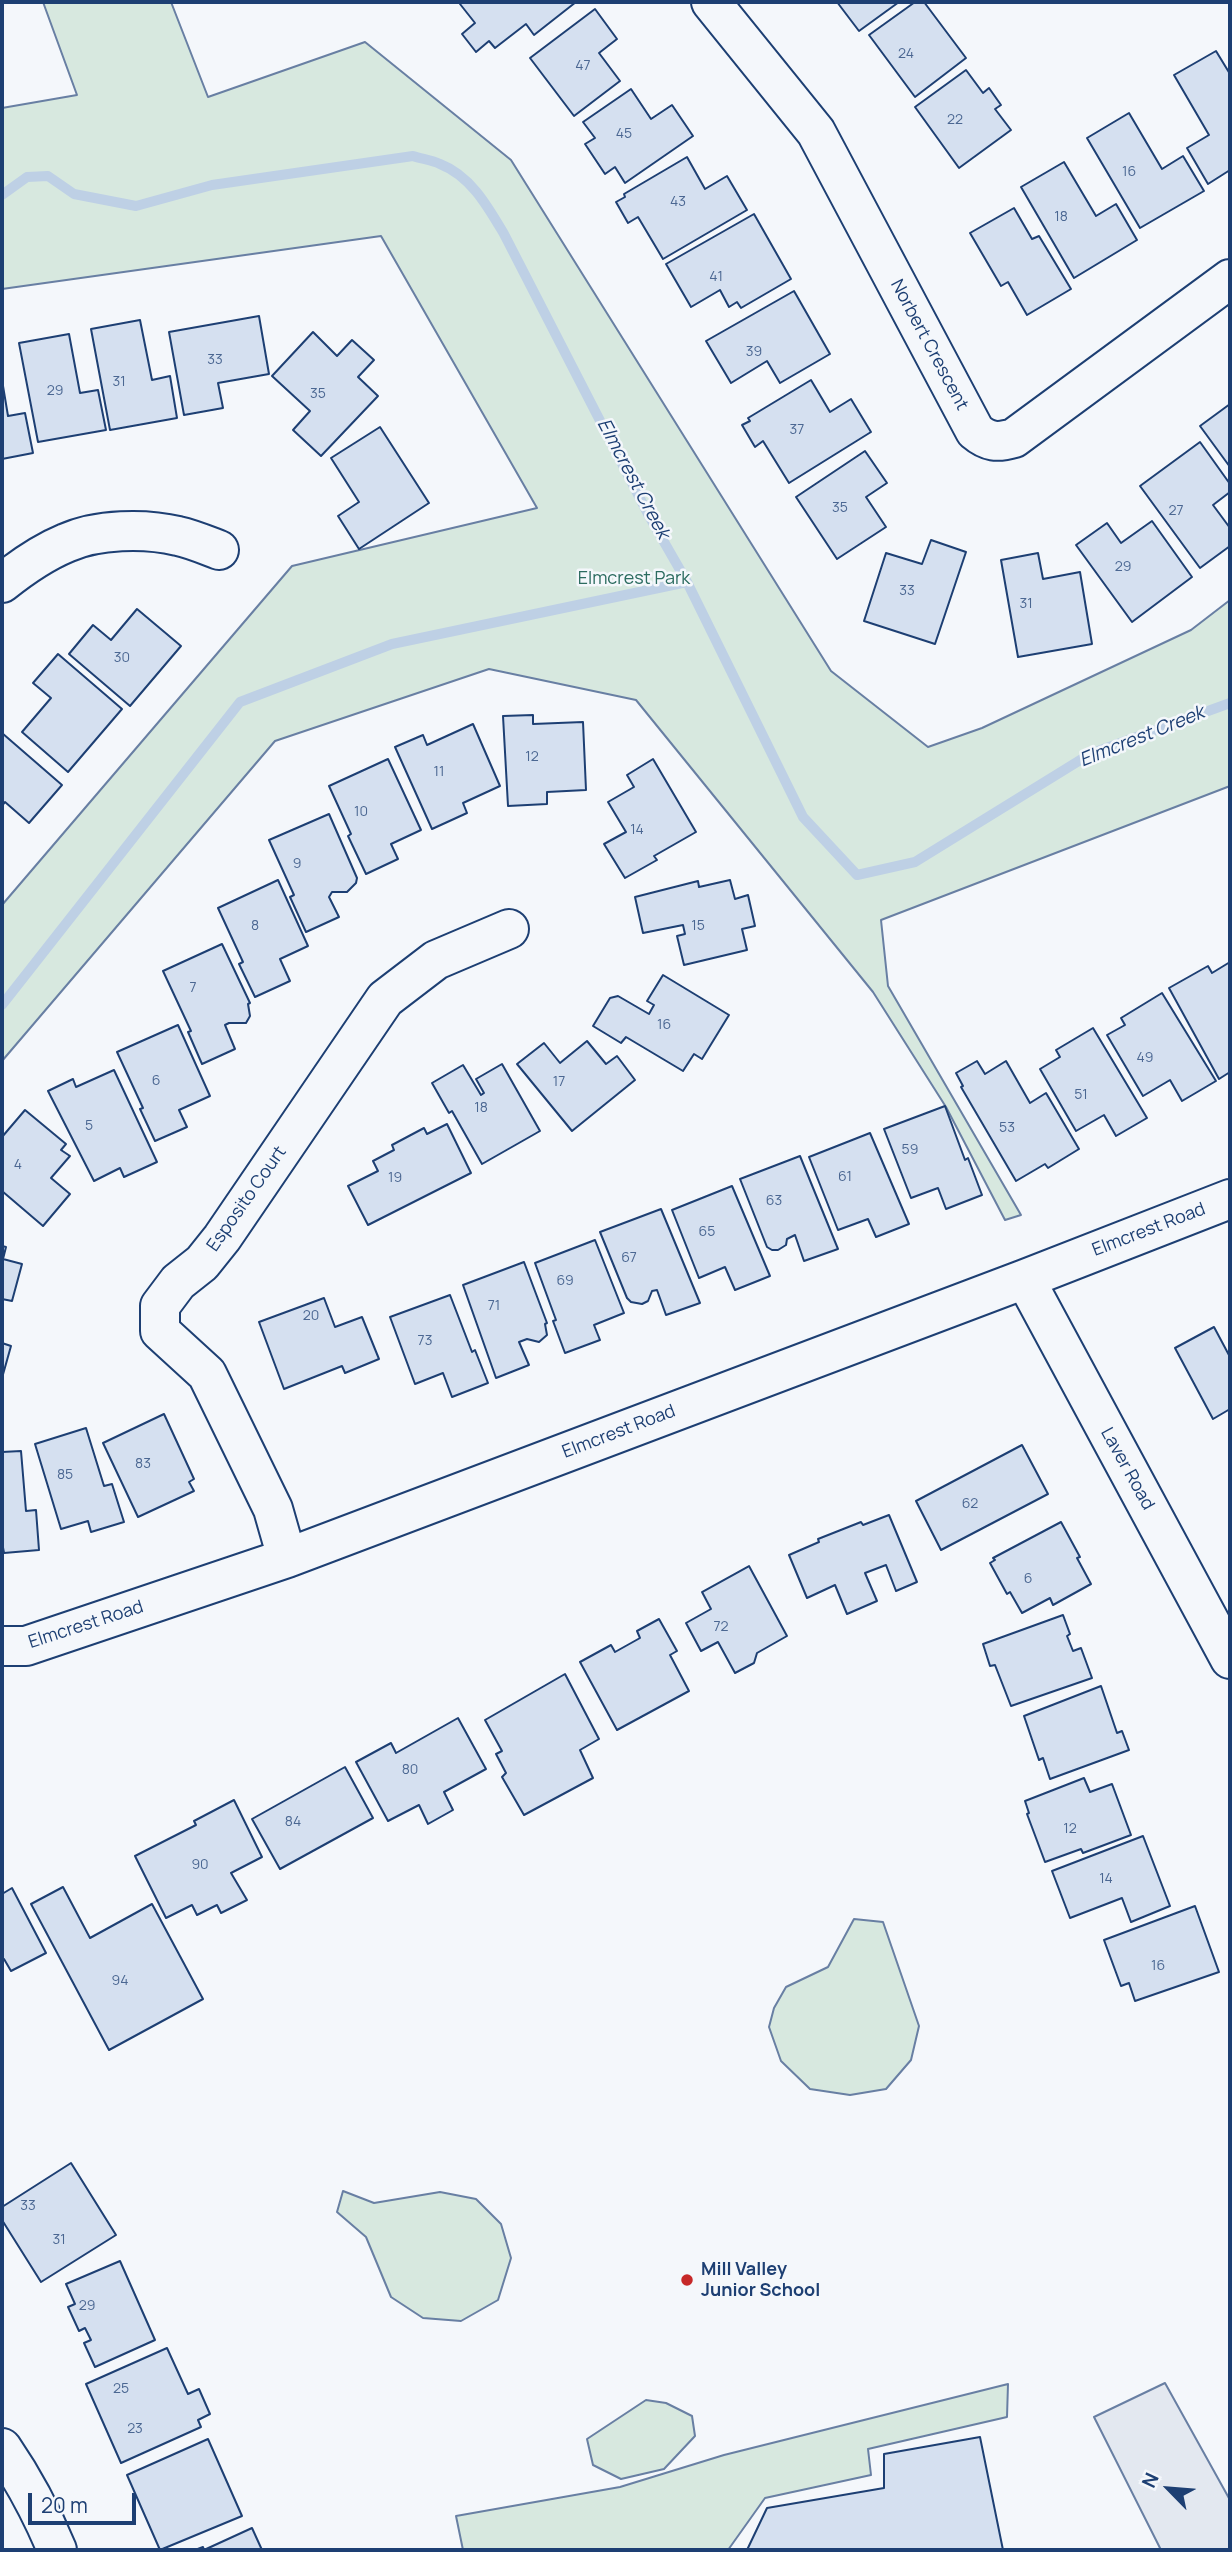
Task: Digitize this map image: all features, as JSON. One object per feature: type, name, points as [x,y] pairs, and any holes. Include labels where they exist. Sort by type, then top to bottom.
[{"type":"street","name":"Norbert Crescent","points":[[711,2],[816,132],[975,431],[985,440],[999,442],[1014,438],[1230,279]]},
{"type":"street","points":[[2,583],[26,564],[68,542],[101,534],[144,531],[178,536],[219,550]]},
{"type":"street","name":"Esposito Court","points":[[287,1558],[273,1509],[207,1374],[160,1331],[160,1306],[178,1282],[202,1263],[222,1238],[385,999],[436,960],[509,929]]},
{"type":"street","name":"Elmcrest Road","points":[[2,1646],[26,1646],[287,1558],[1230,1199]]},
{"type":"street","name":"Laver Road","points":[[1024,1279],[1230,1659]]},
{"type":"street","points":[[2,2448],[36,2504],[57,2550]]},
{"type":"green space","name":"Elmcrest Park","points":[[43,2],[171,2],[208,97],[365,42],[511,160],[831,671],[928,747],[982,728],[1191,630],[1230,600],[1230,786],[881,920],[888,986],[1021,1215],[1005,1220],[946,1107],[873,992],[636,700],[489,669],[275,741],[2,1061],[2,905],[292,566],[537,508],[381,236],[2,289],[2,108],[77,95]]},
{"type":"green space","points":[[854,1919],[883,1922],[919,2026],[911,2060],[886,2089],[850,2095],[810,2089],[781,2061],[769,2027],[774,2008],[786,1987],[828,1967]]},
{"type":"green space","points":[[343,2191],[374,2203],[440,2192],[476,2199],[501,2224],[511,2258],[498,2300],[461,2321],[423,2318],[391,2297],[366,2237],[337,2212]]},
{"type":"green space","points":[[1008,2384],[1007,2417],[868,2449],[871,2475],[765,2498],[728,2550],[463,2550],[456,2516],[620,2487],[724,2455]]},
{"type":"green space","points":[[646,2400],[666,2403],[692,2416],[695,2436],[664,2469],[621,2479],[593,2465],[587,2439]]},
{"type":"shaded area","points":[[1165,2383],[1230,2500],[1230,2550],[1161,2550],[1094,2417]]},
{"type":"building","points":[[576,2],[534,35],[526,24],[495,48],[489,41],[476,52],[462,34],[475,23],[460,4]]},
{"type":"building","points":[[837,2],[899,2],[859,31]]},
{"type":"building","points":[[915,2],[924,2],[966,58],[915,97],[869,35]]},
{"type":"building","points":[[595,9],[617,39],[599,53],[620,81],[574,116],[530,58]]},
{"type":"building","points":[[1216,51],[1230,74],[1230,170],[1208,184],[1187,148],[1209,135],[1174,75]]},
{"type":"building","points":[[966,70],[983,93],[989,88],[1001,105],[995,109],[1011,130],[959,168],[915,107]]},
{"type":"building","points":[[631,89],[651,119],[672,105],[693,136],[625,183],[615,167],[605,174],[585,144],[595,138],[583,122]]},
{"type":"building","points":[[1129,113],[1162,169],[1183,156],[1204,191],[1140,228],[1087,138]]},
{"type":"building","points":[[687,157],[705,189],[727,176],[747,210],[663,259],[638,217],[628,223],[616,202],[625,197],[624,194]]},
{"type":"building","points":[[1064,162],[1096,216],[1116,204],[1137,240],[1074,278],[1021,187]]},
{"type":"building","points":[[1014,208],[1032,239],[1039,236],[1071,289],[1027,315],[1008,282],[1001,286],[970,233]]},
{"type":"building","points":[[754,214],[791,279],[741,308],[737,302],[729,307],[720,290],[691,307],[666,264]]},
{"type":"building","points":[[794,291],[830,354],[780,383],[767,361],[731,383],[706,341]]},
{"type":"building","points":[[259,316],[269,374],[218,383],[223,408],[184,415],[169,332]]},
{"type":"building","points":[[140,320],[152,380],[170,376],[177,418],[110,430],[91,329]]},
{"type":"building","points":[[313,332],[337,356],[352,340],[374,360],[358,377],[378,396],[321,456],[293,430],[310,411],[272,376]]},
{"type":"building","points":[[69,334],[80,393],[98,390],[106,430],[38,442],[19,343]]},
{"type":"building","points":[[2,380],[8,416],[25,413],[33,453],[2,459]]},
{"type":"building","points":[[811,380],[830,412],[851,399],[871,432],[789,483],[763,441],[755,447],[742,425],[750,421],[748,418]]},
{"type":"building","points":[[1230,404],[1230,467],[1200,426]]},
{"type":"building","points":[[380,427],[429,503],[359,549],[338,516],[359,502],[331,458]]},
{"type":"building","points":[[1200,442],[1230,484],[1230,492],[1213,505],[1230,528],[1230,546],[1200,568],[1140,486]]},
{"type":"building","points":[[865,451],[887,483],[866,497],[886,527],[837,559],[796,497]]},
{"type":"building","points":[[1152,521],[1192,577],[1132,622],[1076,545],[1107,523],[1121,543]]},
{"type":"building","points":[[931,540],[966,552],[935,644],[864,621],[886,553],[922,564]]},
{"type":"building","points":[[1038,553],[1043,579],[1080,572],[1092,644],[1018,657],[1001,560]]},
{"type":"building","points":[[137,609],[181,646],[130,706],[69,654],[93,625],[111,640]]},
{"type":"building","points":[[58,654],[122,709],[68,772],[22,732],[51,698],[33,683]]},
{"type":"building","points":[[533,715],[533,724],[583,722],[586,790],[547,792],[547,804],[508,806],[503,716]]},
{"type":"building","points":[[473,724],[500,786],[463,803],[467,813],[432,829],[395,747],[423,735],[427,745]]},
{"type":"building","points":[[2,733],[62,785],[29,823],[5,802],[2,806]]},
{"type":"building","points":[[388,759],[421,830],[391,844],[398,859],[366,874],[329,786]]},
{"type":"building","points":[[653,759],[696,832],[654,856],[657,860],[625,878],[604,844],[626,832],[608,802],[634,787],[627,775]]},
{"type":"building","points":[[329,814],[357,878],[347,892],[332,892],[329,897],[339,917],[306,932],[290,897],[294,895],[269,840]]},
{"type":"building","points":[[278,880],[308,946],[280,959],[290,981],[255,997],[239,964],[243,962],[218,908]]},
{"type":"building","points":[[730,880],[735,899],[748,895],[755,926],[742,929],[747,950],[684,965],[677,936],[685,934],[683,925],[643,933],[635,897],[698,881],[699,887]]},
{"type":"building","points":[[222,944],[250,1003],[250,1016],[246,1023],[225,1025],[235,1049],[202,1064],[188,1032],[191,1031],[163,971]]},
{"type":"building","points":[[1230,962],[1230,1072],[1219,1079],[1169,988],[1208,966],[1212,973]]},
{"type":"building","points":[[663,975],[729,1015],[702,1059],[694,1054],[683,1071],[626,1037],[621,1043],[593,1026],[610,998],[618,996],[649,1014],[654,1005],[647,1001]]},
{"type":"building","points":[[1162,993],[1216,1081],[1182,1101],[1170,1080],[1143,1096],[1107,1035],[1125,1025],[1121,1018]]},
{"type":"building","points":[[178,1025],[210,1096],[179,1110],[187,1127],[155,1141],[117,1052]]},
{"type":"building","points":[[1093,1028],[1147,1118],[1116,1136],[1104,1115],[1076,1131],[1040,1069],[1060,1057],[1056,1050]]},
{"type":"building","points":[[587,1041],[606,1064],[617,1056],[635,1080],[572,1131],[517,1064],[544,1043],[560,1063]]},
{"type":"building","points":[[977,1061],[985,1074],[1006,1061],[1030,1103],[1046,1093],[1079,1149],[1048,1168],[1045,1164],[1016,1181],[961,1087],[963,1086],[956,1073]]},
{"type":"building","points":[[502,1064],[540,1131],[482,1164],[452,1111],[449,1113],[432,1083],[463,1065],[481,1095],[484,1093],[476,1079]]},
{"type":"building","points":[[114,1070],[157,1162],[124,1177],[120,1168],[94,1181],[48,1091],[73,1079],[76,1087]]},
{"type":"building","points":[[945,1106],[965,1160],[968,1158],[982,1195],[946,1209],[938,1188],[911,1198],[884,1129]]},
{"type":"building","points":[[25,1110],[66,1144],[61,1150],[70,1156],[51,1178],[70,1194],[43,1226],[2,1191],[2,1137]]},
{"type":"building","points":[[447,1124],[471,1173],[368,1225],[348,1186],[378,1171],[373,1161],[394,1150],[392,1145],[424,1128],[427,1134]]},
{"type":"building","points":[[870,1133],[909,1224],[876,1237],[868,1219],[838,1230],[809,1157]]},
{"type":"building","points":[[800,1156],[838,1249],[804,1261],[795,1235],[787,1239],[786,1245],[778,1250],[767,1247],[740,1179]]},
{"type":"building","points":[[732,1186],[770,1276],[735,1290],[725,1267],[699,1278],[672,1210]]},
{"type":"building","points":[[661,1209],[700,1303],[666,1315],[657,1290],[652,1291],[648,1301],[642,1304],[631,1302],[627,1298],[600,1232]]},
{"type":"building","points":[[595,1240],[624,1313],[594,1325],[600,1340],[565,1353],[535,1263]]},
{"type":"building","points":[[2,1246],[6,1247],[3,1259],[22,1264],[12,1301],[2,1299]]},
{"type":"building","points":[[524,1262],[547,1323],[547,1335],[539,1342],[527,1339],[519,1342],[529,1365],[496,1378],[463,1285]]},
{"type":"building","points":[[450,1295],[472,1352],[475,1350],[488,1383],[452,1397],[443,1373],[415,1384],[390,1317]]},
{"type":"building","points":[[324,1298],[335,1327],[362,1317],[379,1359],[345,1373],[342,1366],[284,1389],[259,1322]]},
{"type":"building","points":[[1214,1327],[1230,1357],[1230,1409],[1213,1419],[1175,1348]]},
{"type":"building","points":[[2,1343],[11,1346],[2,1378]]},
{"type":"building","points":[[164,1414],[194,1479],[189,1482],[194,1491],[138,1517],[103,1443]]},
{"type":"building","points":[[86,1428],[104,1486],[112,1484],[124,1522],[91,1532],[88,1521],[61,1529],[35,1444]]},
{"type":"building","points":[[1022,1445],[1048,1494],[941,1550],[916,1501]]},
{"type":"building","points":[[21,1451],[26,1511],[36,1510],[39,1550],[4,1553],[2,1452]]},
{"type":"building","points":[[889,1515],[917,1582],[896,1591],[886,1565],[865,1573],[877,1601],[847,1614],[835,1585],[807,1598],[789,1555],[819,1542],[818,1539],[861,1522],[863,1525]]},
{"type":"building","points":[[1061,1522],[1091,1584],[1053,1605],[1050,1598],[1022,1613],[1010,1592],[1007,1594],[990,1563],[995,1560],[993,1558]]},
{"type":"building","points":[[749,1566],[787,1636],[757,1653],[754,1663],[735,1673],[718,1642],[701,1651],[686,1623],[711,1609],[702,1592]]},
{"type":"building","points":[[1063,1615],[1073,1651],[1081,1648],[1092,1678],[1011,1706],[995,1665],[990,1666],[983,1644]]},
{"type":"building","points":[[659,1619],[677,1651],[670,1655],[689,1691],[617,1730],[580,1662],[611,1645],[615,1652],[640,1638],[637,1631]]},
{"type":"building","points":[[565,1674],[599,1739],[580,1750],[593,1778],[524,1815],[502,1777],[506,1773],[496,1754],[502,1751],[485,1720]]},
{"type":"building","points":[[1101,1686],[1117,1733],[1122,1731],[1129,1750],[1050,1779],[1043,1758],[1039,1760],[1024,1716]]},
{"type":"building","points":[[458,1718],[486,1769],[444,1792],[453,1810],[428,1824],[419,1805],[388,1821],[356,1762],[391,1743],[396,1753]]},
{"type":"building","points":[[345,1767],[373,1818],[280,1869],[252,1819]]},
{"type":"building","points":[[1084,1778],[1090,1792],[1112,1784],[1131,1835],[1083,1853],[1081,1849],[1045,1862],[1027,1814],[1029,1813],[1025,1801]]},
{"type":"building","points":[[234,1800],[262,1857],[231,1873],[247,1900],[221,1913],[217,1905],[197,1915],[192,1905],[166,1918],[135,1856],[196,1825],[194,1821]]},
{"type":"building","points":[[1143,1836],[1170,1906],[1131,1922],[1122,1898],[1070,1918],[1052,1871]]},
{"type":"building","points":[[63,1887],[90,1938],[152,1904],[203,1999],[109,2050],[31,1904]]},
{"type":"building","points":[[12,1888],[46,1953],[11,1971],[4,1959],[2,1961],[2,1894]]},
{"type":"building","points":[[1195,1906],[1219,1972],[1135,2001],[1129,1983],[1121,1986],[1104,1940]]},
{"type":"building","points":[[71,2163],[116,2235],[41,2282],[2,2220],[2,2207]]},
{"type":"building","points":[[120,2261],[155,2340],[95,2367],[84,2343],[91,2340],[85,2328],[79,2331],[68,2307],[75,2304],[66,2284]]},
{"type":"building","points":[[167,2348],[188,2394],[199,2389],[210,2414],[198,2420],[201,2427],[121,2463],[86,2384]]},
{"type":"building","points":[[980,2437],[1003,2550],[747,2550],[767,2508],[884,2488],[884,2454]]},
{"type":"building","points":[[208,2439],[242,2516],[160,2550],[127,2475]]},
{"type":"building","points":[[252,2528],[262,2550],[204,2550]]},
{"type":"waterway","name":"Elmcrest Creek","points":[[2,195],[27,177],[48,176],[74,194],[136,206],[212,185],[413,156],[437,163],[461,176],[478,193],[504,234],[648,514],[687,582],[803,817],[857,875],[915,862],[1090,754],[1230,703]]},
{"type":"waterway","points":[[2,1005],[240,702],[392,644],[687,582]]},
{"type":"place","name":"Mill Valley Junior School","points":[[687,2280]]}]
